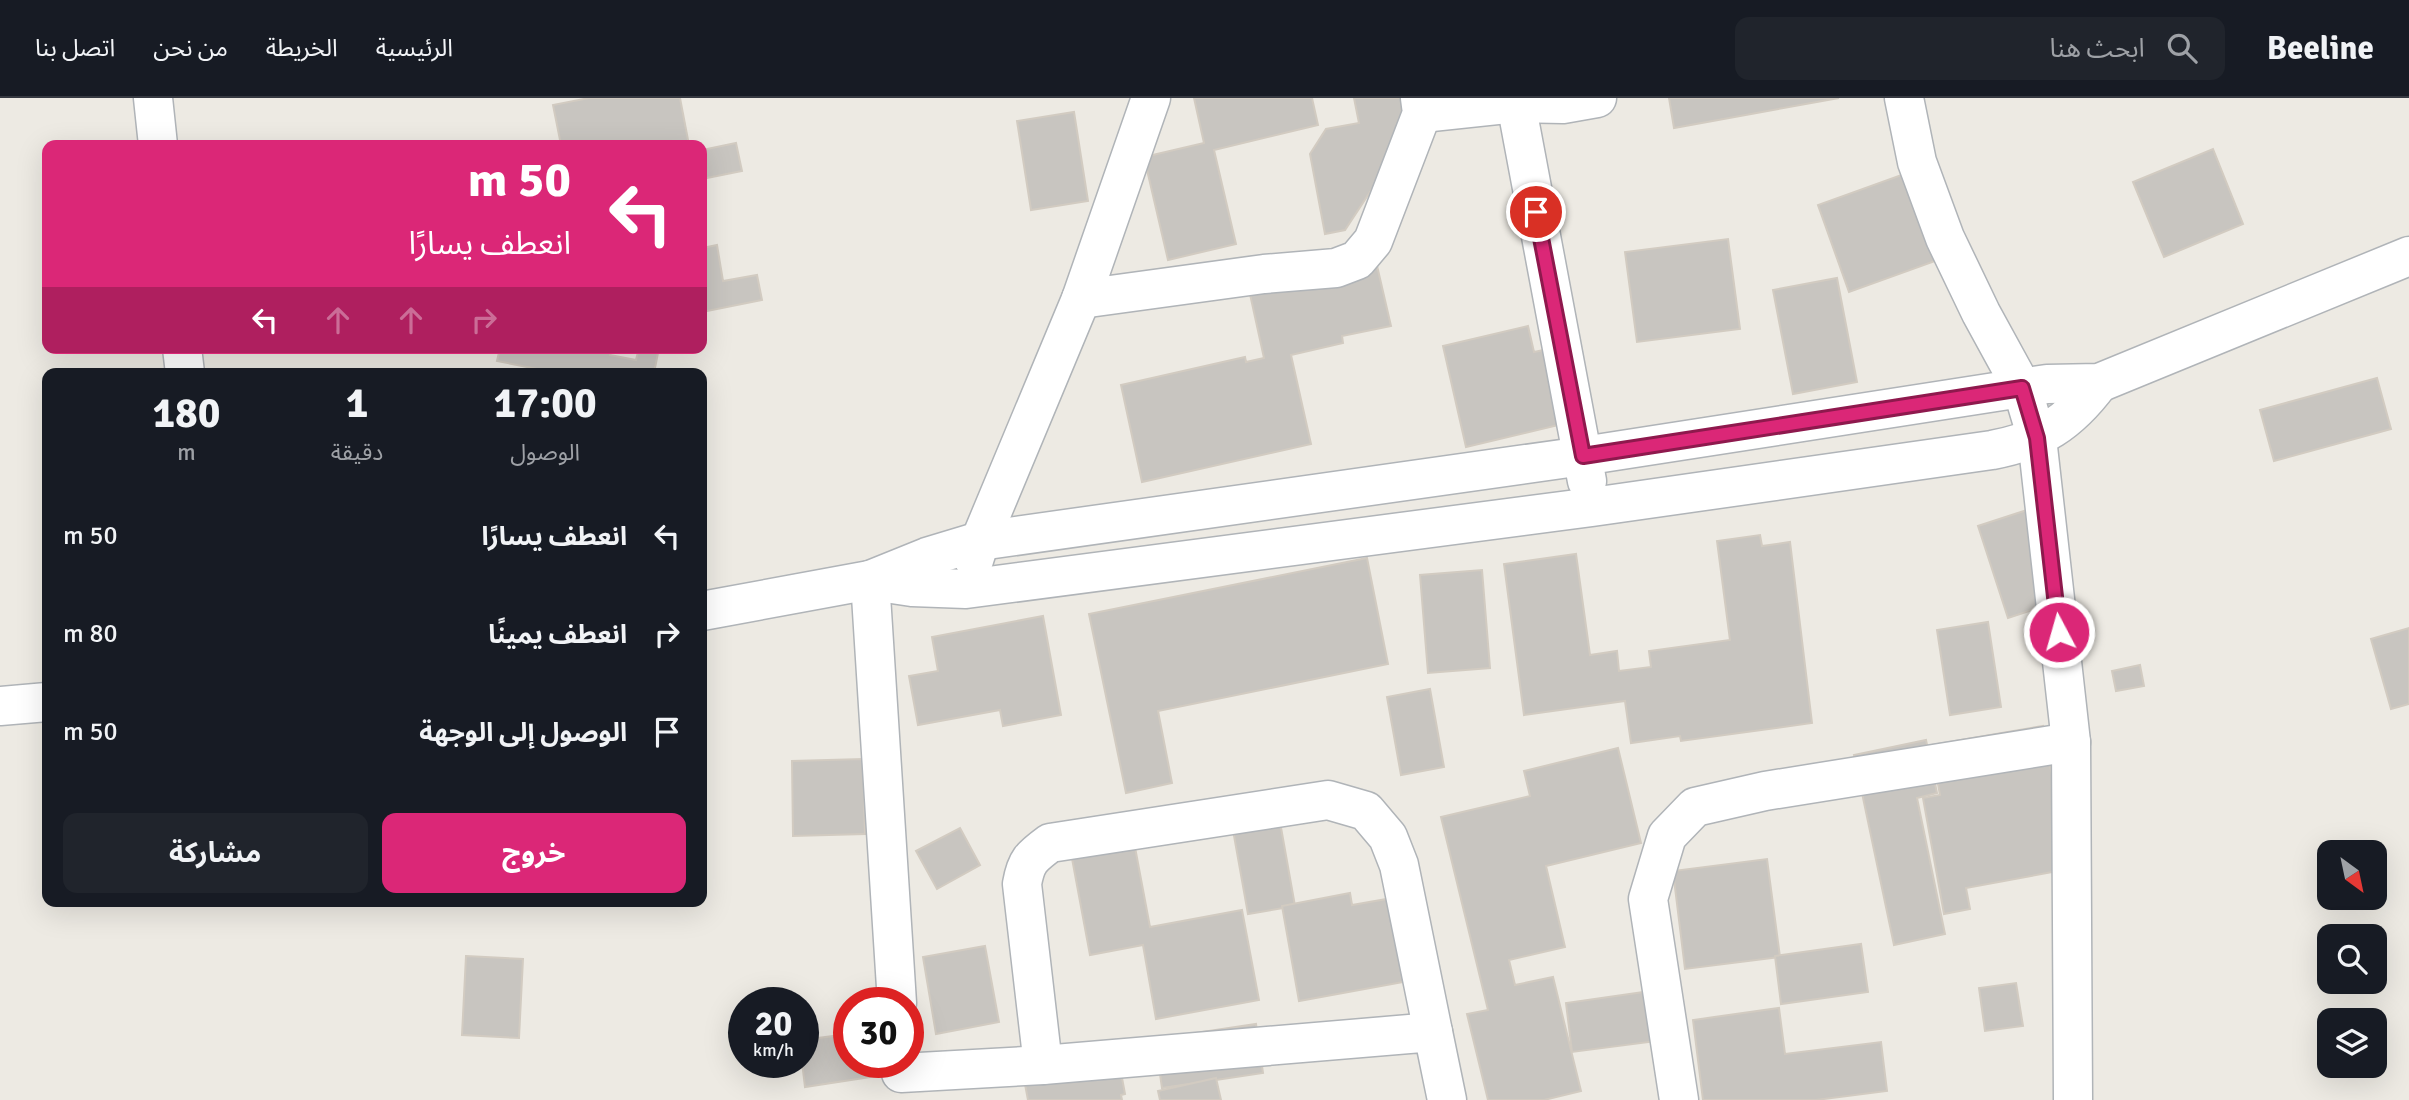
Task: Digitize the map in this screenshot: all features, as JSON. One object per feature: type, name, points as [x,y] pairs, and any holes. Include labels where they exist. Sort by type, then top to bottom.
[{"type":"street","points":[[153,98],[157,140]]},
{"type":"street","points":[[965,589],[980,541],[1081,299],[1151,98]]},
{"type":"street","points":[[1081,299],[1264,274],[1336,268],[1357,260],[1373,241],[1421,106],[1563,104],[1597,98]]},
{"type":"street","points":[[1903,98],[1917,162],[1945,239],[1980,313],[2022,388],[2037,438],[2071,742],[2073,1100]]},
{"type":"street","points":[[1516,103],[1592,507]]},
{"type":"street","points":[[707,610],[870,580],[926,557],[980,541],[1583,456],[2047,384],[2099,383],[2409,256]]},
{"type":"street","points":[[870,580],[912,587],[965,589],[1592,507],[1992,450],[2016,446],[2061,424],[2082,405],[2099,383]]},
{"type":"street","points":[[870,580],[896,987]]},
{"type":"street","points":[[0,706],[42,702]]},
{"type":"street","points":[[1679,1100],[1648,899],[1667,836],[1695,807],[1765,791],[2071,742]]},
{"type":"street","points":[[1043,1065],[1022,884],[1025,866],[1033,855],[1050,843],[1328,800],[1366,811],[1388,837],[1399,865],[1447,1100]]},
{"type":"street","points":[[924,1076],[1433,1032]]},
{"type":"building","points":[[589,98],[680,98],[688,140],[560,140],[553,105]]},
{"type":"building","points":[[1194,98],[1312,98],[1318,125],[1214,150],[1236,244],[1168,260],[1144,157],[1204,143]]},
{"type":"building","points":[[1354,98],[1411,98],[1416,122],[1345,230],[1325,234],[1310,154],[1326,129],[1359,123]]},
{"type":"building","points":[[1669,98],[1839,98],[1674,128]]},
{"type":"building","points":[[1074,112],[1088,201],[1031,210],[1017,121]]},
{"type":"building","points":[[736,143],[742,171],[707,178],[707,149]]},
{"type":"building","points":[[2213,149],[2243,224],[2164,257],[2133,182]]},
{"type":"building","points":[[1907,173],[1938,260],[1849,292],[1818,205]]},
{"type":"building","points":[[1728,239],[1740,329],[1637,342],[1625,252]]},
{"type":"building","points":[[717,245],[723,281],[757,275],[762,300],[707,311],[707,247]]},
{"type":"building","points":[[1375,257],[1391,326],[1342,336],[1343,343],[1291,355],[1311,444],[1142,482],[1121,385],[1245,357],[1246,362],[1264,358],[1248,285]]},
{"type":"building","points":[[1837,278],[1857,382],[1793,394],[1773,290]]},
{"type":"building","points":[[1528,326],[1534,352],[1558,347],[1575,421],[1466,447],[1443,346]]},
{"type":"building","points":[[499,354],[610,354],[636,360],[638,354],[658,354],[655,368],[532,368],[497,361]]},
{"type":"building","points":[[2377,378],[2391,429],[2274,461],[2260,410]]},
{"type":"building","points":[[2033,508],[2062,600],[2008,618],[1978,526]]},
{"type":"building","points":[[1760,535],[1762,546],[1790,542],[1812,723],[1681,741],[1680,736],[1631,743],[1625,701],[1524,715],[1504,564],[1576,554],[1590,655],[1617,651],[1619,671],[1651,667],[1649,651],[1730,640],[1717,541]]},
{"type":"building","points":[[1367,558],[1388,664],[1158,711],[1172,783],[1126,793],[1089,614]]},
{"type":"building","points":[[1482,570],[1490,668],[1428,673],[1420,575]]},
{"type":"building","points":[[1043,616],[1061,715],[1003,726],[1000,710],[918,725],[909,676],[938,671],[932,637]]},
{"type":"building","points":[[1988,622],[2001,707],[1950,715],[1937,630]]},
{"type":"building","points":[[2409,628],[2409,704],[2391,709],[2371,639]]},
{"type":"building","points":[[2140,665],[2144,686],[2116,691],[2112,671]]},
{"type":"building","points":[[1430,689],[1444,767],[1401,775],[1387,697]]},
{"type":"building","points":[[2043,726],[2069,869],[1966,888],[1970,909],[1944,914],[1923,798],[1940,795],[1931,745]]},
{"type":"building","points":[[1926,740],[1937,793],[1917,798],[1945,934],[1894,945],[1854,755]]},
{"type":"building","points":[[1618,748],[1641,843],[1546,866],[1565,947],[1509,960],[1515,985],[1553,977],[1581,1091],[1544,1100],[1488,1100],[1467,1014],[1488,1010],[1441,817],[1530,796],[1524,771]]},
{"type":"building","points":[[863,759],[865,834],[793,836],[792,761]]},
{"type":"building","points":[[1280,822],[1295,906],[1248,914],[1233,830]]},
{"type":"building","points":[[960,828],[980,865],[937,889],[916,851]]},
{"type":"building","points":[[1134,842],[1150,927],[1242,910],[1259,1000],[1156,1019],[1143,945],[1090,955],[1071,853]]},
{"type":"building","points":[[1767,859],[1780,957],[1685,969],[1673,871]]},
{"type":"building","points":[[1350,893],[1352,905],[1421,893],[1436,976],[1299,1001],[1282,906]]},
{"type":"building","points":[[1861,944],[1868,992],[1781,1004],[1775,956]]},
{"type":"building","points":[[985,946],[999,1022],[936,1034],[923,957]]},
{"type":"building","points":[[466,956],[523,959],[519,1038],[462,1035]]},
{"type":"building","points":[[2016,983],[2023,1026],[1985,1031],[1979,988]]},
{"type":"building","points":[[1651,991],[1657,1041],[1572,1052],[1566,1003]]},
{"type":"building","points":[[1779,1008],[1785,1054],[1881,1042],[1887,1091],[1816,1100],[1703,1100],[1693,1020]]},
{"type":"building","points":[[1256,1024],[1263,1073],[1162,1088],[1155,1039]]},
{"type":"building","points":[[833,1036],[833,1078],[864,1078],[805,1087],[804,1078],[819,1078],[819,1038]]},
{"type":"building","points":[[1115,1040],[1125,1094],[1121,1095],[1122,1100],[1028,1100],[1020,1058]]},
{"type":"building","points":[[1216,1078],[1221,1100],[1160,1100],[1158,1091]]},
{"type":"route","points":[[1536,212],[1583,456],[2022,388],[2037,438],[2059,632]]}]
